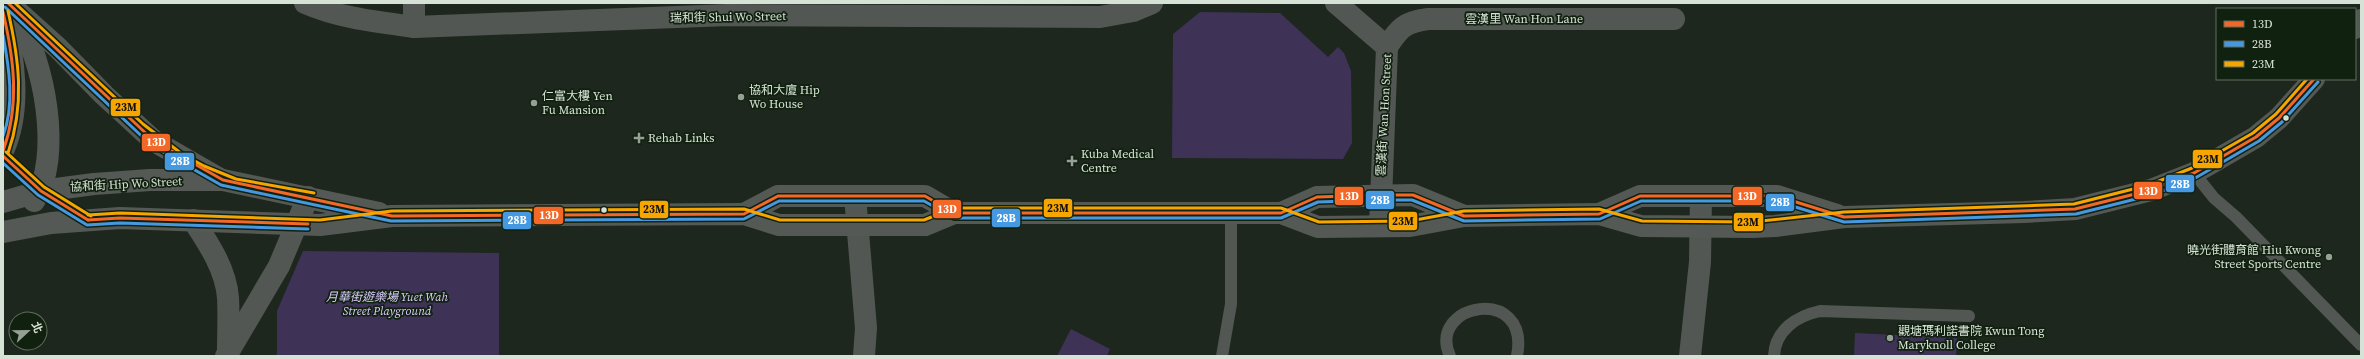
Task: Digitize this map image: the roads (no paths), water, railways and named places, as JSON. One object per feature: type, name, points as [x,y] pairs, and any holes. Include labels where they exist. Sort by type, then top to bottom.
[{"type":"main road","points":[[7,3],[58,48],[104,95],[154,141],[223,180]]},
{"type":"main road","points":[[7,3],[18,19],[31,43],[42,78],[49,146],[47,167],[41,191],[9,230]]},
{"type":"main road","points":[[3,12],[11,47],[13,98],[8,140],[3,151]]},
{"type":"main road","name":"協和街 Hip Wo Street","points":[[9,230],[88,220],[120,218],[338,224],[392,216],[744,214],[779,225],[925,225],[954,213],[1281,213],[1318,227],[1410,226],[1464,216],[1599,214],[1641,226],[1775,226],[1844,217],[2024,212],[2075,209],[2151,190],[2194,173],[2256,137],[2279,118],[2313,80]]},
{"type":"main road","name":"協和街 Hip Wo Street","points":[[3,202],[41,191],[126,181],[223,180],[257,189],[308,197],[392,216]]},
{"type":"main road","name":"協和街 Hip Wo Street","points":[[1281,213],[1317,197],[1413,195],[1464,216]]},
{"type":"main road","name":"協和街 Hip Wo Street","points":[[744,214],[778,196],[925,196],[954,213]]},
{"type":"main road","name":"協和街 Hip Wo Street","points":[[1599,214],[1640,196],[1777,196],[1844,217]]},
{"type":"street","name":"瑞和街 Shui Wo Street","points":[[305,3],[317,8],[367,21],[414,27],[728,9],[1100,17],[1133,10],[1152,3]]},
{"type":"street","points":[[414,3],[414,27]]},
{"type":"street","name":"雲漢街 Wan Hon Street","points":[[1336,3],[1387,48],[1380,195],[1380,226]]},
{"type":"street","name":"雲漢里 Wan Hon Lane","points":[[1387,48],[1396,32],[1410,22],[1428,19],[1674,19]]},
{"type":"street","points":[[855,196],[856,224],[866,328],[864,356]]},
{"type":"street","points":[[1690,356],[1700,262],[1701,196]]},
{"type":"street","points":[[227,353],[279,266],[308,197]]},
{"type":"street","points":[[193,220],[209,245],[225,281],[228,297],[227,353]]},
{"type":"lane","points":[[3,156],[41,191],[88,220]]},
{"type":"lane","points":[[2194,173],[2214,198],[2236,217],[2361,345]]},
{"type":"lane","points":[[1222,356],[1231,304],[1231,213]]},
{"type":"lane","points":[[1450,356],[1447,340],[1450,328],[1457,318],[1468,311],[1479,308],[1491,308],[1503,313],[1512,322],[1517,333],[1519,346],[1516,356]]},
{"type":"lane","points":[[1774,356],[1776,343],[1787,326],[1802,316],[1820,311],[1969,316]]},
{"type":"place","name":"協和大廈 Hip Wo House","points":[[741,97]]},
{"type":"place","name":"仁富大樓 Yen Fu Mansion","points":[[534,103]]},
{"type":"place","name":"Rehab Links","points":[[639,138]]},
{"type":"place","name":"Kuba Medical Centre","points":[[1072,161]]},
{"type":"place","name":"曉光街體育館 Hiu Kwong Street Sports Centre","points":[[2329,257]]},
{"type":"place","name":"觀塘瑪利諾書院 Kwun Tong Maryknoll College","points":[[1890,338]]},
{"type":"park label","name":"月華街遊樂場 Yuet Wah Street Playground","points":[[387,304]]}]
